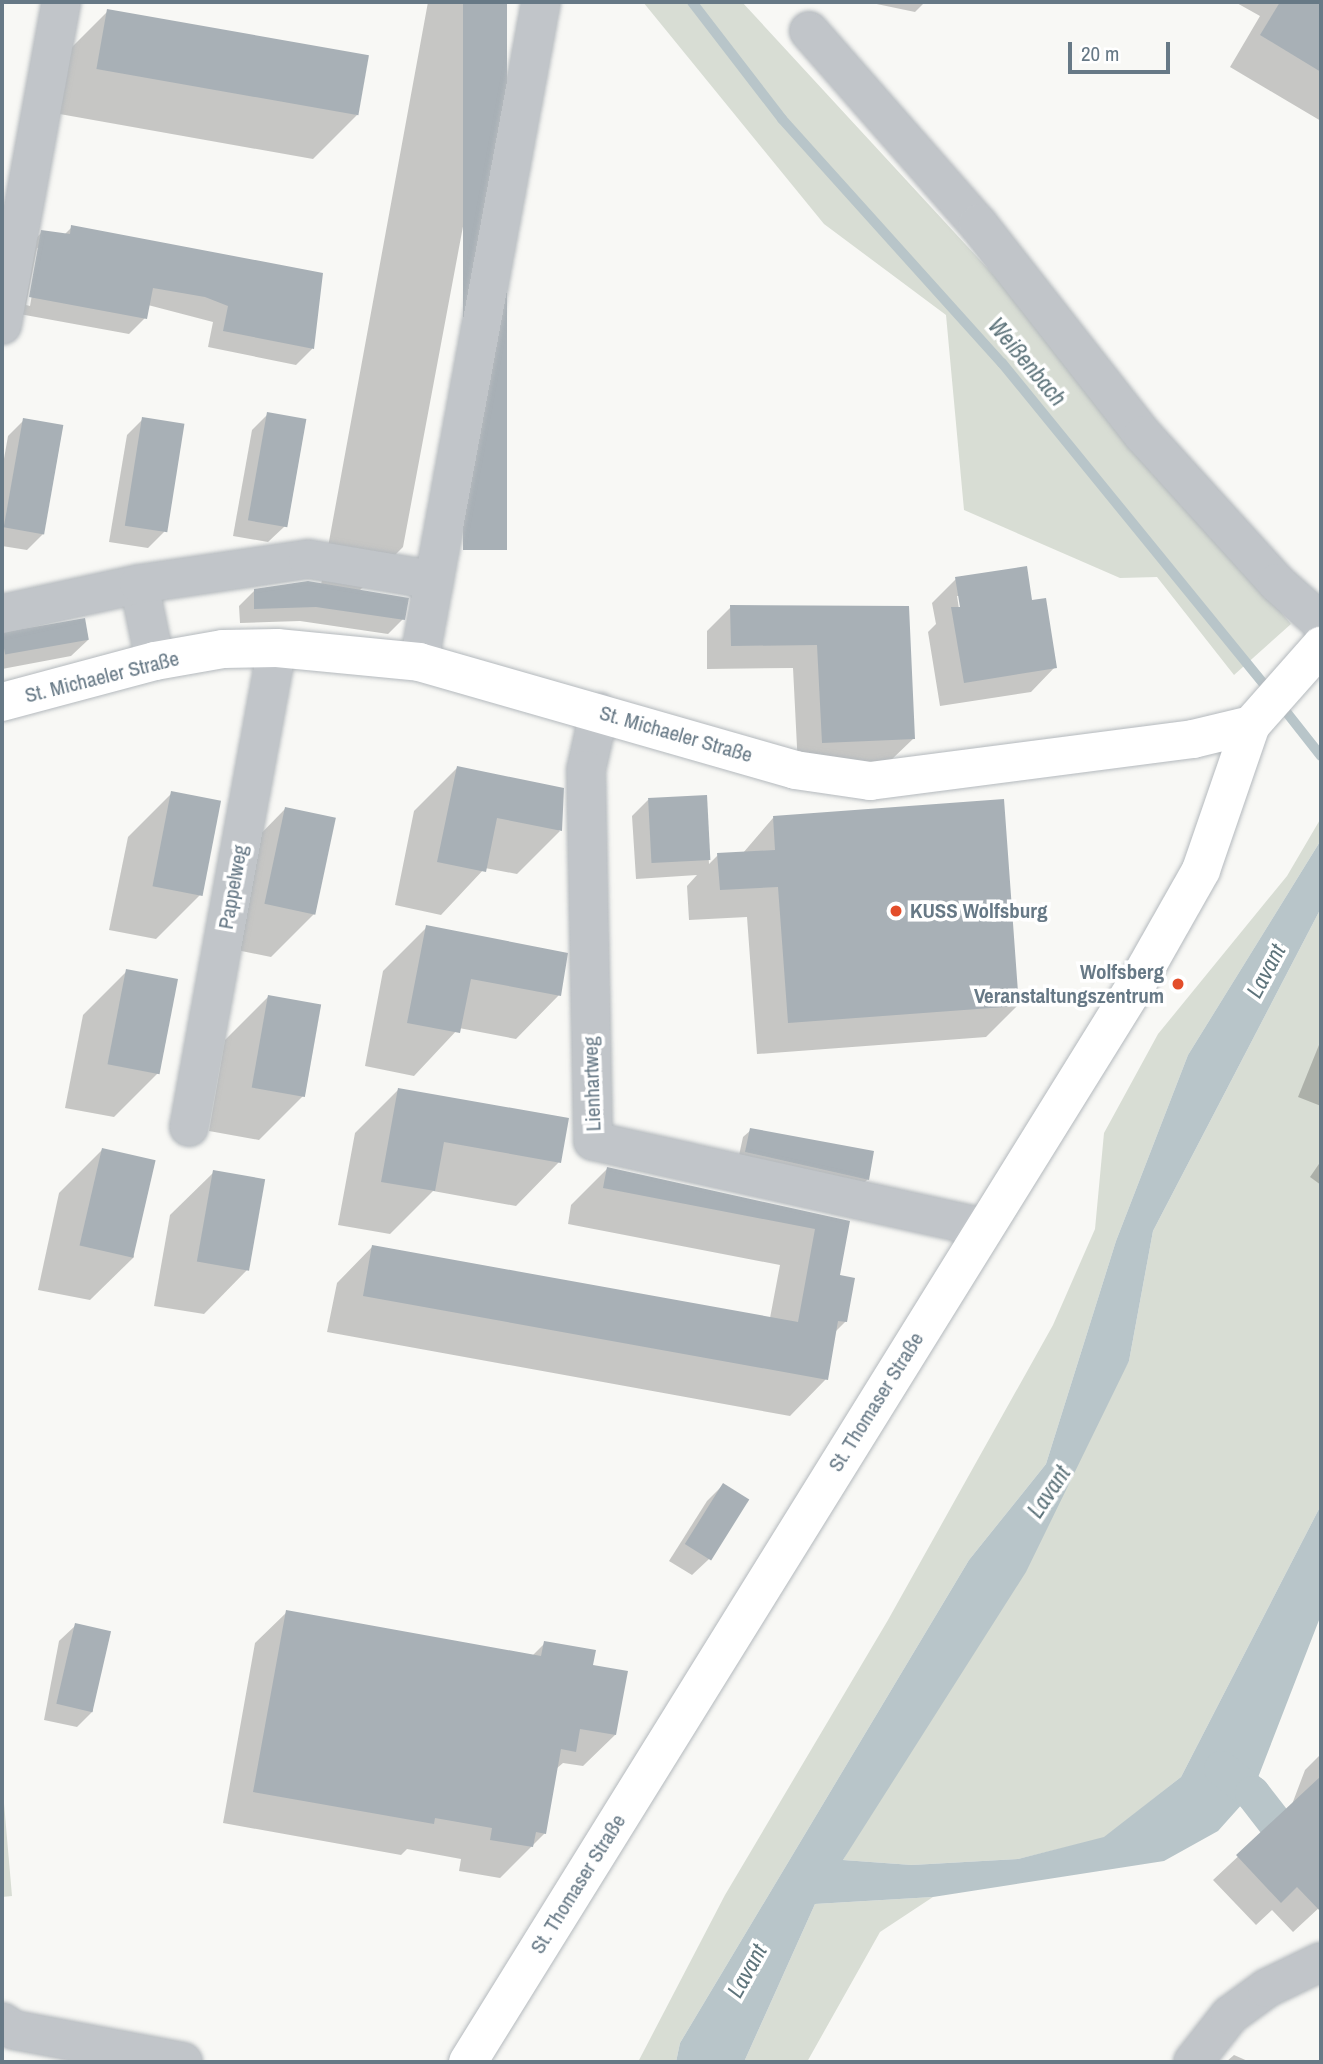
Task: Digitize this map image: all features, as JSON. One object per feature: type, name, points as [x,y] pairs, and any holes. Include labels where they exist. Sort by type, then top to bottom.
[{"type":"main road","name":"St. Michaeler Straße","points":[[2,702],[155,661],[223,649],[277,648],[419,662],[795,769],[870,781],[1194,740],[1251,725]]},
{"type":"main road","points":[[1251,725],[1311,658]]},
{"type":"main road","name":"St. Thomaser Straße","points":[[468,2062],[1140,978],[1201,870],[1251,725]]},
{"type":"street","points":[[2,325],[61,2]]},
{"type":"street","points":[[419,662],[541,2]]},
{"type":"street","points":[[809,31],[978,224],[1143,435],[1277,583],[1321,622]]},
{"type":"street","points":[[2,614],[139,584],[308,559],[434,580]]},
{"type":"street","points":[[139,584],[155,661]]},
{"type":"street","name":"Pappelweg","points":[[189,1127],[277,648]]},
{"type":"street","name":"Lienhartweg","points":[[599,712],[586,769],[593,1141],[984,1228]]},
{"type":"street","points":[[1192,2062],[1230,2015],[1267,1988],[1321,1962]]},
{"type":"street","points":[[2,2022],[14,2030],[183,2062]]},
{"type":"shaded area","points":[[643,2],[742,2],[1014,297],[1291,624],[1234,675],[1157,577],[1120,578],[964,510],[946,315],[824,224]]},
{"type":"shaded area","points":[[1321,818],[1321,840],[1188,1055],[1116,1241],[1046,1464],[969,1560],[680,2043],[676,2062],[638,2062],[725,1895],[888,1620],[1053,1325],[1095,1229],[1104,1133],[1158,1034],[1287,876]]},
{"type":"shaded area","points":[[1321,908],[1321,1505],[1181,1777],[1104,1838],[1018,1859],[912,1865],[843,1860],[1129,1361],[1153,1231]]},
{"type":"shaded area","points":[[2,1780],[12,1896],[2,1897]]},
{"type":"shaded area","points":[[933,1897],[880,1932],[807,2062],[744,2062],[815,1904]]},
{"type":"water","name":"Lavant","points":[[1321,840],[1321,908],[1153,1231],[1129,1361],[1026,1572],[843,1860],[912,1865],[1018,1859],[1104,1837],[1181,1777],[1321,1505],[1321,1615],[1252,1793],[1218,1831],[1164,1861],[933,1897],[815,1904],[744,2062],[676,2062],[680,2043],[969,1560],[1046,1464],[1116,1241],[1188,1055]]},
{"type":"building","points":[[463,2],[507,2],[507,550],[463,550]]},
{"type":"building","points":[[1280,2],[1321,2],[1321,72],[1260,35]]},
{"type":"building","points":[[107,9],[369,55],[358,115],[96,69]]},
{"type":"building","points":[[71,225],[323,273],[314,349],[223,331],[228,306],[205,297],[153,288],[147,319],[29,297],[41,230],[70,234]]},
{"type":"building","points":[[267,412],[306,419],[287,527],[248,520]]},
{"type":"building","points":[[142,417],[184,424],[167,532],[125,526]]},
{"type":"building","points":[[23,418],[63,425],[44,534],[4,527]]},
{"type":"building","points":[[1027,566],[1032,600],[1046,598],[1057,668],[964,683],[951,607],[960,607],[955,577]]},
{"type":"building","points":[[308,581],[409,598],[405,620],[316,607],[254,609],[254,589]]},
{"type":"building","points":[[730,605],[909,606],[915,739],[822,743],[817,645],[731,646]]},
{"type":"building","points":[[85,618],[89,640],[5,654],[2,633]]},
{"type":"building","points":[[457,766],[564,788],[562,831],[497,818],[486,872],[437,862]]},
{"type":"building","points":[[171,791],[221,801],[203,896],[152,886]]},
{"type":"building","points":[[707,795],[710,860],[651,863],[648,798]]},
{"type":"building","name":"KUSS Wolfsburg","points":[[1004,799],[1019,1006],[788,1023],[778,887],[720,890],[717,853],[775,850],[773,816]]},
{"type":"building","points":[[285,807],[336,818],[315,915],[264,904]]},
{"type":"building","points":[[426,925],[568,953],[561,996],[471,979],[460,1033],[407,1023]]},
{"type":"building","points":[[126,969],[178,979],[160,1074],[107,1064]]},
{"type":"building","points":[[268,995],[321,1004],[305,1097],[252,1088]]},
{"type":"building","points":[[398,1088],[569,1118],[561,1163],[444,1142],[435,1191],[381,1182]]},
{"type":"building","points":[[750,1128],[874,1151],[869,1180],[745,1152]]},
{"type":"building","points":[[102,1148],[156,1160],[133,1258],[80,1245]]},
{"type":"building","points":[[607,1167],[850,1221],[840,1275],[855,1278],[847,1322],[838,1321],[828,1380],[363,1296],[372,1245],[798,1322],[815,1229],[603,1188]]},
{"type":"building","points":[[213,1170],[265,1179],[249,1271],[197,1262]]},
{"type":"building","points":[[723,1483],[749,1499],[711,1560],[685,1544]]},
{"type":"building","points":[[286,1610],[541,1656],[544,1641],[596,1650],[593,1665],[628,1671],[616,1735],[580,1729],[576,1752],[561,1749],[546,1834],[536,1832],[533,1847],[490,1840],[492,1828],[435,1818],[434,1824],[253,1792]]},
{"type":"building","points":[[75,1623],[111,1631],[92,1712],[56,1704]]},
{"type":"building","points":[[1321,1776],[1321,1912],[1297,1887],[1281,1903],[1236,1855]]},
{"type":"waterway","name":"Weißenbach","points":[[692,2],[782,119],[1002,363],[1270,692]]},
{"type":"waterway","name":"Weißenbach","points":[[1280,704],[1321,756]]},
{"type":"waterway","points":[[1221,1768],[1252,1793],[1321,1882]]},
{"type":"place","name":"KUSS Wolfsburg","points":[[896,911]]},
{"type":"place","name":"Wolfsberg Veranstaltungszentrum","points":[[1178,984]]}]
